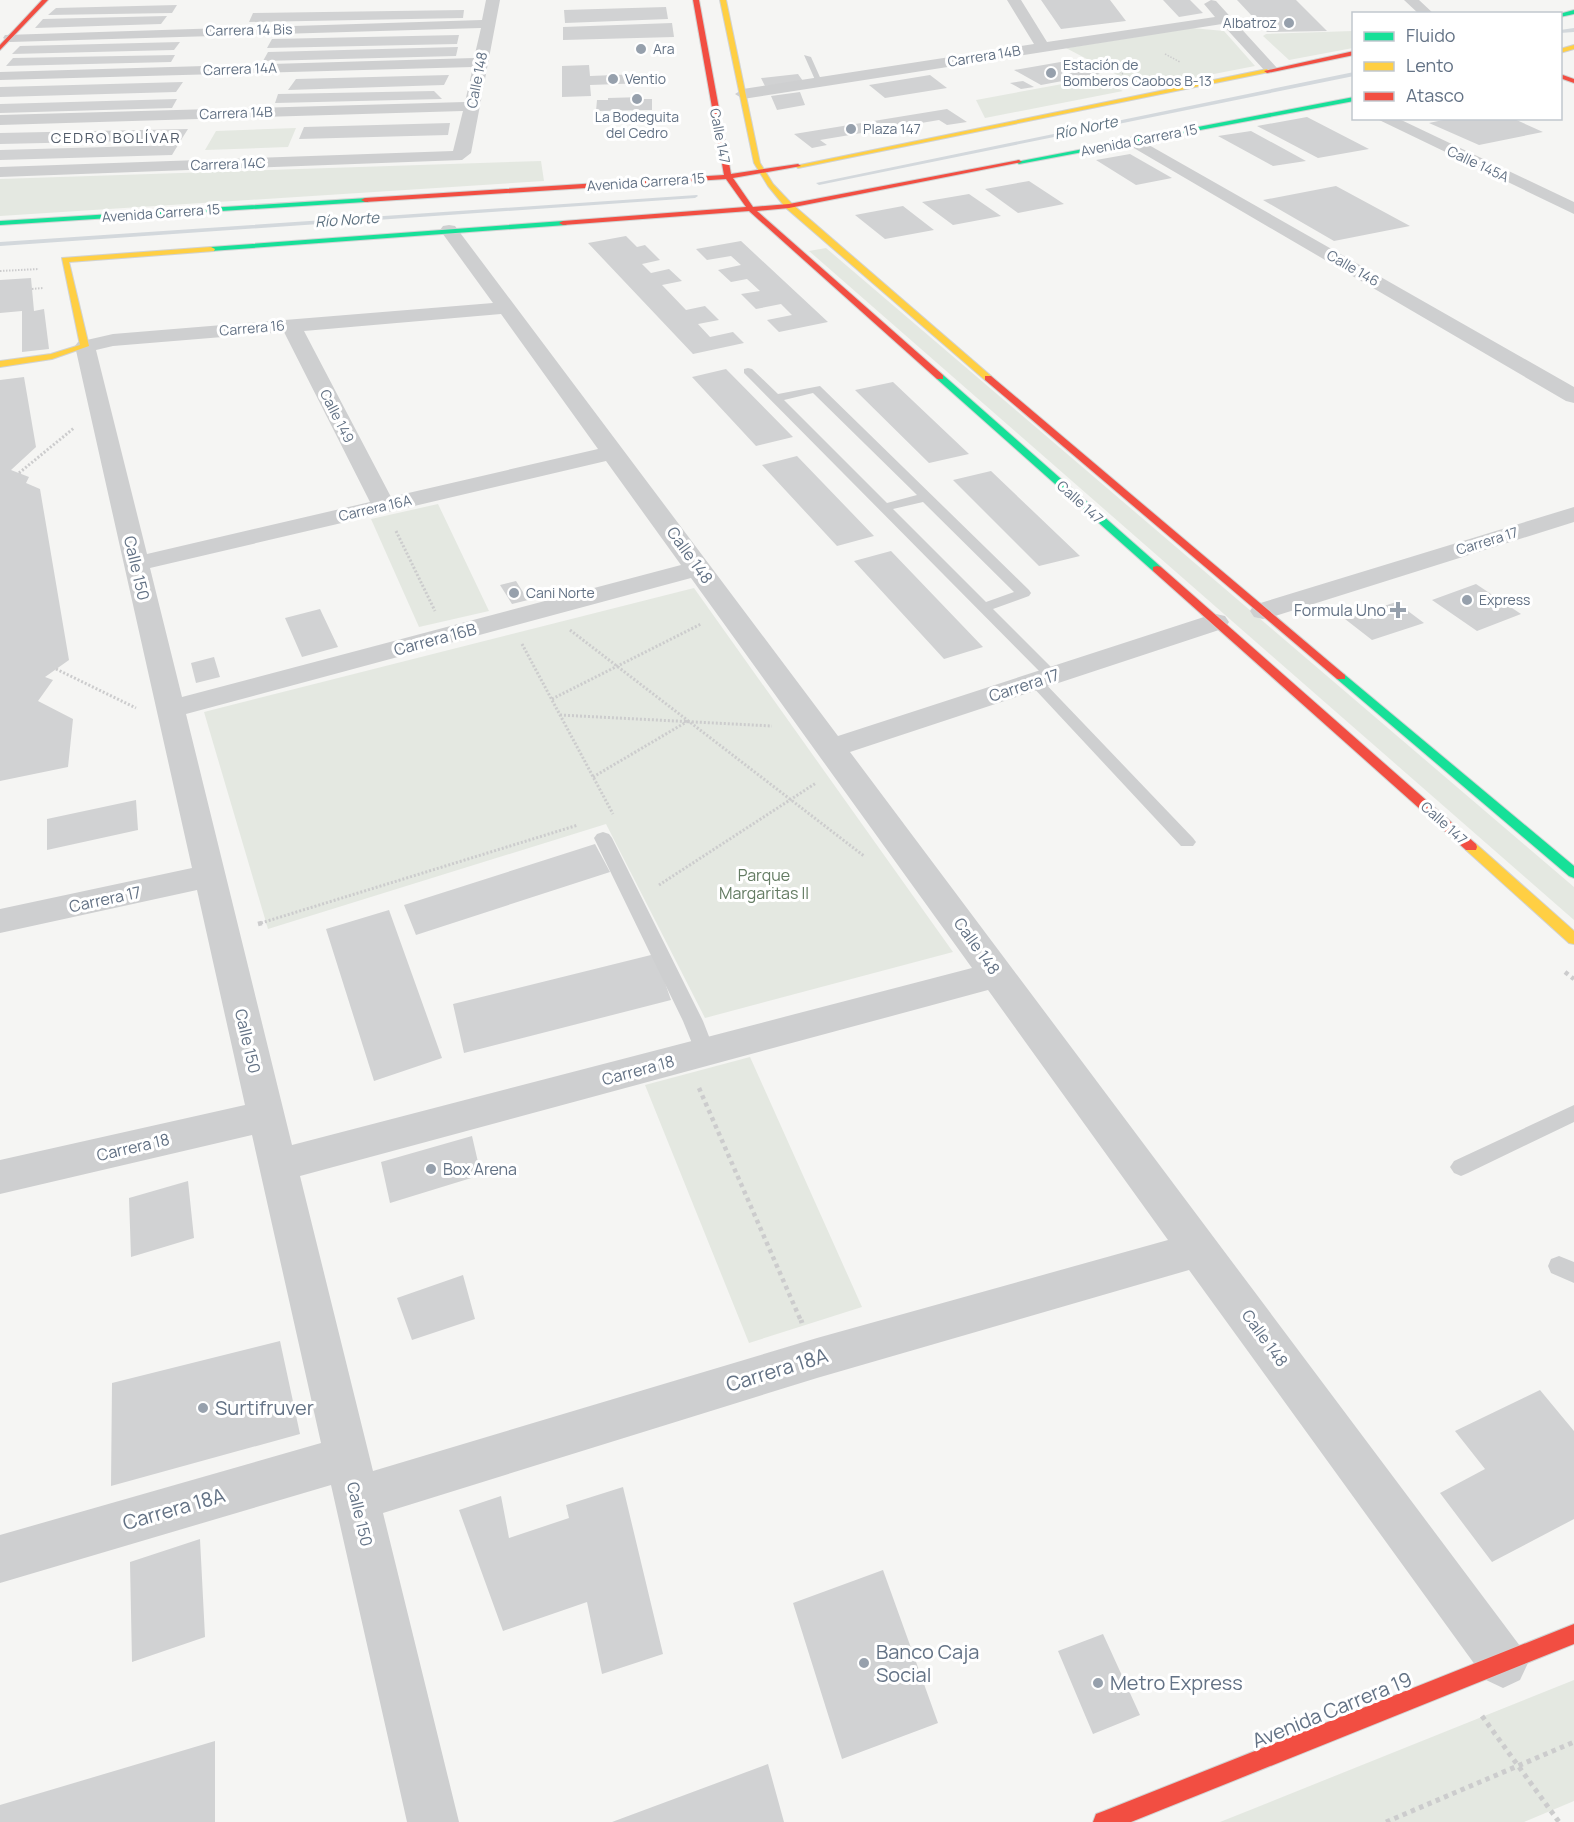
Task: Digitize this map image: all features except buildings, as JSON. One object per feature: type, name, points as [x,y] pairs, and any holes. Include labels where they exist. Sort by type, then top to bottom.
[{"type":"main road","points":[[2,41],[45,0]]},
{"type":"main road","name":"Calle 147","points":[[696,0],[728,177],[752,210],[1574,939]]},
{"type":"main road","name":"Calle 147","points":[[723,0],[757,163],[762,173],[789,206],[1574,873]]},
{"type":"main road","name":"Avenida Carrera 15","points":[[0,223],[762,173],[1352,53]]},
{"type":"main road","name":"Avenida Carrera 15","points":[[64,260],[789,206],[1350,101]]},
{"type":"main road","name":"Calle 150","points":[[64,260],[85,346]]},
{"type":"main road","name":"Carrera 16","points":[[0,364],[52,356],[85,346]]},
{"type":"main road","name":"Avenida Carrera 19","points":[[1104,1822],[1574,1634]]},
{"type":"street","name":"Calle 148","points":[[456,156],[463,153],[493,0]]},
{"type":"street","points":[[1014,0],[1043,46]]},
{"type":"street","points":[[1208,0],[1270,68]]},
{"type":"street","points":[[1411,0],[1426,12]]},
{"type":"street","name":"Carrera 14B","points":[[743,94],[1043,46],[1226,20]]},
{"type":"street","name":"Carrera 14 Bis","points":[[2,41],[180,32],[488,24]]},
{"type":"street","name":"Carrera 14A","points":[[0,76],[480,62]]},
{"type":"street","name":"Carrera 14B","points":[[0,120],[472,106]]},
{"type":"street","name":"Calle 145A","points":[[1387,120],[1574,209]]},
{"type":"street","name":"Calle 146","points":[[1132,141],[1574,396]]},
{"type":"street","name":"Carrera 14C","points":[[0,172],[456,156]]},
{"type":"street","name":"Calle 148","points":[[449,231],[700,568],[1503,1663]]},
{"type":"street","name":"Carrera 16","points":[[85,346],[113,340],[507,308]]},
{"type":"street","name":"Calle 149","points":[[291,325],[384,506]]},
{"type":"street","name":"Calle 150","points":[[85,346],[433,1822]]},
{"type":"street","name":"Carrera 16A","points":[[136,564],[614,452]]},
{"type":"street","name":"Carrera 17","points":[[1263,610],[1574,514]]},
{"type":"street","name":"Carrera 16B","points":[[170,709],[700,568]]},
{"type":"street","name":"Carrera 17","points":[[831,747],[1216,622]]},
{"type":"street","name":"Carrera 17","points":[[0,921],[210,876]]},
{"type":"street","name":"Carrera 18","points":[[278,1165],[998,974]]},
{"type":"street","name":"Carrera 18","points":[[0,1177],[266,1116]]},
{"type":"street","name":"Carrera 18A","points":[[0,1559],[352,1479],[817,1358],[1199,1249]]},
{"type":"lane","points":[[807,57],[819,82]]},
{"type":"lane","points":[[748,371],[984,607],[1043,679],[1187,842]]},
{"type":"lane","points":[[776,398],[816,389],[1024,593],[984,607]]},
{"type":"lane","points":[[885,507],[926,497]]},
{"type":"lane","points":[[603,838],[693,1021],[695,1054]]},
{"type":"lane","points":[[1461,1167],[1574,1113]]},
{"type":"path","points":[[1064,43],[1127,76]]},
{"type":"path","points":[[0,271],[41,269]]},
{"type":"path","points":[[20,473],[78,424]]},
{"type":"path","points":[[384,506],[448,636]]},
{"type":"path","points":[[543,610],[865,857]]},
{"type":"path","points":[[552,699],[730,610]]},
{"type":"path","points":[[56,669],[140,710],[170,709]]},
{"type":"path","points":[[560,715],[689,721],[831,747],[791,799],[653,889]]},
{"type":"path","points":[[593,777],[689,721]]},
{"type":"path","points":[[602,817],[613,814]]},
{"type":"path","points":[[223,935],[579,825]]},
{"type":"path","points":[[695,1054],[817,1358]]},
{"type":"path","points":[[1458,1681],[1559,1822]]},
{"type":"path","points":[[1386,1822],[1574,1742]]},
{"type":"green space","points":[[1192,28],[1224,31],[1255,66],[1142,88],[1066,48]]},
{"type":"green space","points":[[1352,31],[1352,48],[1289,60],[1263,36],[1266,34]]},
{"type":"green space","points":[[1095,78],[1123,91],[985,118],[976,100]]},
{"type":"green space","points":[[296,128],[288,147],[205,150],[216,131]]},
{"type":"green space","points":[[541,161],[544,181],[0,216],[0,179]]},
{"type":"green space","points":[[826,248],[1574,887],[1574,920],[809,251]]},
{"type":"green space","points":[[438,504],[489,611],[419,627],[371,519]]},
{"type":"green space","name":"Parque Margaritas II","points":[[694,588],[953,952],[705,1018],[606,824],[268,929],[204,712]]},
{"type":"green space","points":[[750,1057],[862,1307],[749,1343],[645,1085]]},
{"type":"green space","points":[[1574,1680],[1574,1801],[1524,1822],[1220,1822]]},
{"type":"waterway","name":"Río Norte","points":[[1562,32],[1574,30]]},
{"type":"waterway","name":"Río Norte","points":[[819,183],[1352,74]]},
{"type":"waterway","name":"Río Norte","points":[[0,244],[695,196]]},
{"type":"traffic: fast","points":[[1562,15],[1574,12]]},
{"type":"traffic: fast","points":[[1019,162],[1352,99]]},
{"type":"traffic: fast","points":[[0,223],[365,200]]},
{"type":"traffic: fast","points":[[211,249],[563,223]]},
{"type":"traffic: fast","points":[[940,377],[1157,569]]},
{"type":"traffic: fast","points":[[1341,677],[1574,873]]},
{"type":"traffic: slow","points":[[723,0],[757,163],[770,185],[789,206],[988,378]]},
{"type":"traffic: slow","points":[[1562,50],[1574,47]]},
{"type":"traffic: slow","points":[[798,166],[1267,71]]},
{"type":"traffic: slow","points":[[0,364],[52,356],[85,346],[65,260],[211,249]]},
{"type":"traffic: slow","points":[[1471,847],[1574,939]]},
{"type":"traffic: jam","points":[[0,48],[45,0]]},
{"type":"traffic: jam","points":[[696,0],[728,177],[752,210],[940,377]]},
{"type":"traffic: jam","points":[[1267,71],[1352,53]]},
{"type":"traffic: jam","points":[[1562,77],[1574,81]]},
{"type":"traffic: jam","points":[[563,223],[789,206],[1019,162]]},
{"type":"traffic: jam","points":[[365,200],[728,177],[798,166]]},
{"type":"traffic: jam","points":[[988,378],[1341,677]]},
{"type":"traffic: jam","points":[[1157,569],[1471,847]]},
{"type":"traffic: jam","points":[[1104,1822],[1574,1634]]},
{"type":"place","name":"Albatroz","points":[[1289,23]]},
{"type":"place","name":"Ara","points":[[641,49]]},
{"type":"place","name":"Estación de Bomberos Caobos B-13","points":[[1051,73]]},
{"type":"place","name":"Ventio","points":[[613,79]]},
{"type":"place","name":"La Bodeguita del Cedro","points":[[637,99]]},
{"type":"place","name":"Plaza 147","points":[[851,129]]},
{"type":"place","name":"Cani Norte","points":[[514,593]]},
{"type":"place","name":"Express","points":[[1467,600]]},
{"type":"place","name":"Formula Uno","points":[[1398,610]]},
{"type":"place","name":"Box Arena","points":[[431,1169]]},
{"type":"place","name":"Surtifruver","points":[[203,1408]]},
{"type":"place","name":"Banco Caja Social","points":[[864,1663]]},
{"type":"place","name":"Metro Express","points":[[1098,1683]]},
{"type":"district","name":"CEDRO BOLÍVAR","points":[[116,138]]}]
